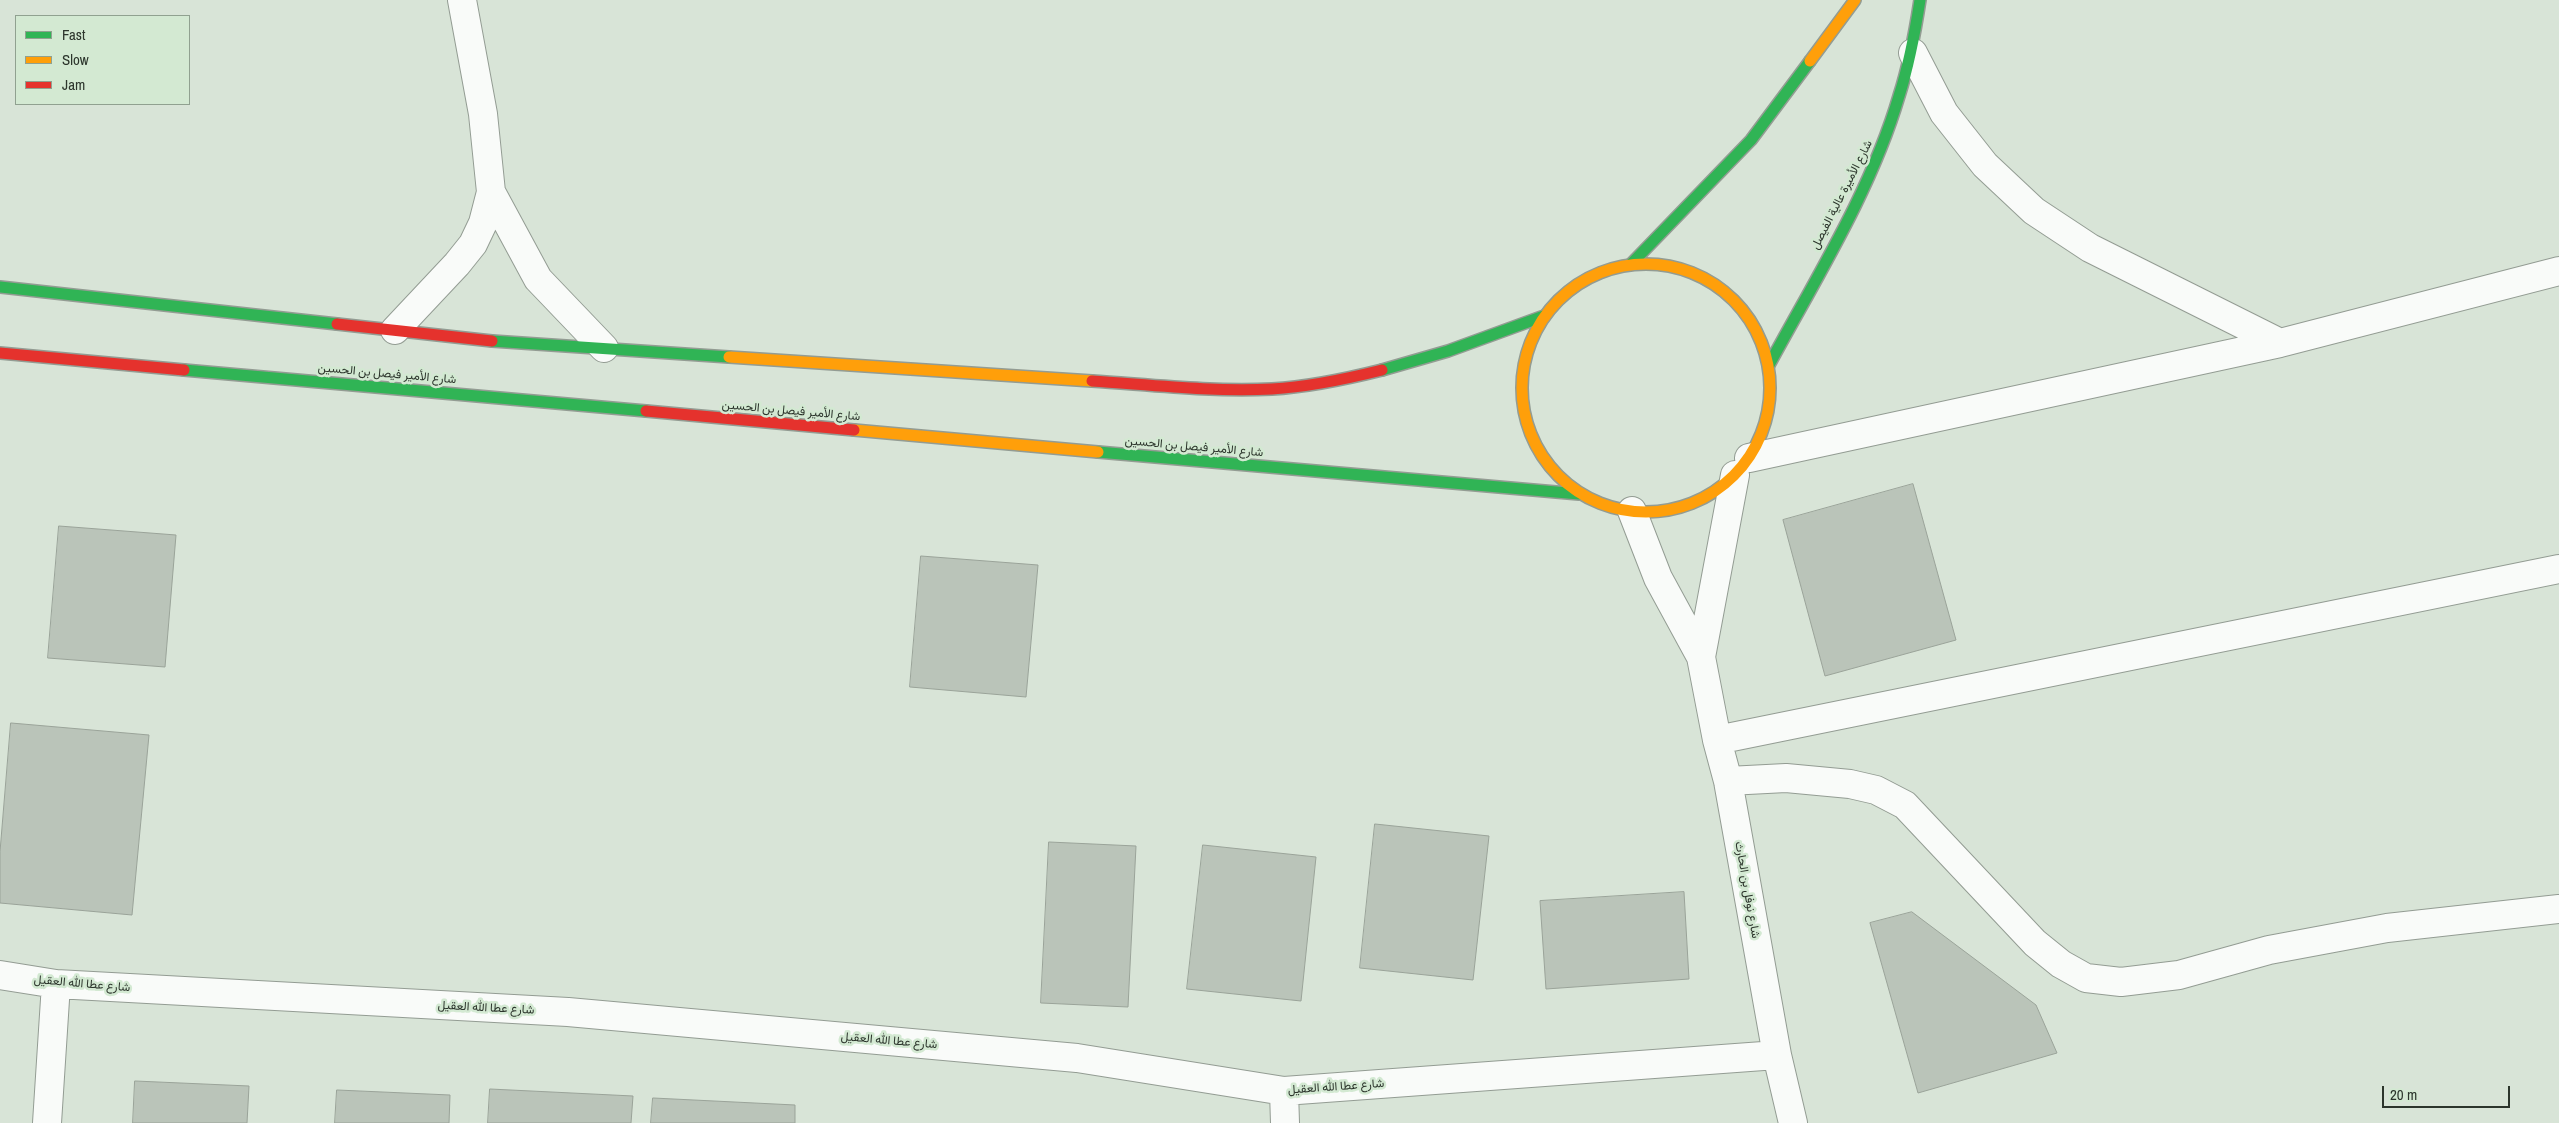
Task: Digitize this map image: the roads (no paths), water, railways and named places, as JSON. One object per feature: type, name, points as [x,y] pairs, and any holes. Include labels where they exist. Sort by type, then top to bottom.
[{"type":"street","points":[[395,330],[458,264],[473,244],[483,223],[491,192],[483,114],[462,0]]},
{"type":"street","points":[[1631,264],[1750,140],[1855,0]]},
{"type":"street","name":"شارع الأميرة عالية الفيصل","points":[[1769,364],[1876,162],[1897,109],[1913,53],[1920,0]]},
{"type":"street","points":[[1913,53],[1944,113],[1985,165],[2034,211],[2090,248],[2280,343]]},
{"type":"street","points":[[491,192],[538,279],[604,348]]},
{"type":"street","points":[[1631,264],[1658,264],[1684,269],[1708,280],[1730,295],[1748,316],[1761,338],[1769,364],[1771,389],[1768,413],[1761,436],[1742,466],[1714,492],[1688,505],[1660,511],[1632,511],[1604,505],[1579,494],[1553,472],[1534,444],[1523,413],[1522,371],[1528,346],[1544,316],[1568,291],[1597,273],[1631,264]]},
{"type":"street","points":[[1742,466],[2280,343],[2559,271]]},
{"type":"street","points":[[0,287],[492,341],[1210,389],[1282,388],[1359,376],[1437,355],[1544,316]]},
{"type":"street","name":"شارع الأمير فيصل بن الحسين","points":[[0,353],[1254,467],[1579,494]]},
{"type":"street","name":"شارع نوفل بن الحارث","points":[[1700,657],[1742,466]]},
{"type":"street","name":"شارع نوفل بن الحارث","points":[[1632,511],[1658,578],[1700,657],[1717,740],[1728,781],[1777,1055],[1793,1123]]},
{"type":"street","points":[[1717,740],[2559,569]]},
{"type":"street","points":[[1728,781],[1786,778],[1842,783],[1876,790],[1904,806],[2036,943],[2061,964],[2086,978],[2121,982],[2179,975],[2269,950],[2387,928],[2559,909]]},
{"type":"street","name":"شارع عطا الله العقيل","points":[[0,975],[56,984],[568,1012],[1077,1058],[1284,1092],[1777,1055]]},
{"type":"street","points":[[47,1123],[56,984]]},
{"type":"street","points":[[1284,1092],[1285,1123]]}]
